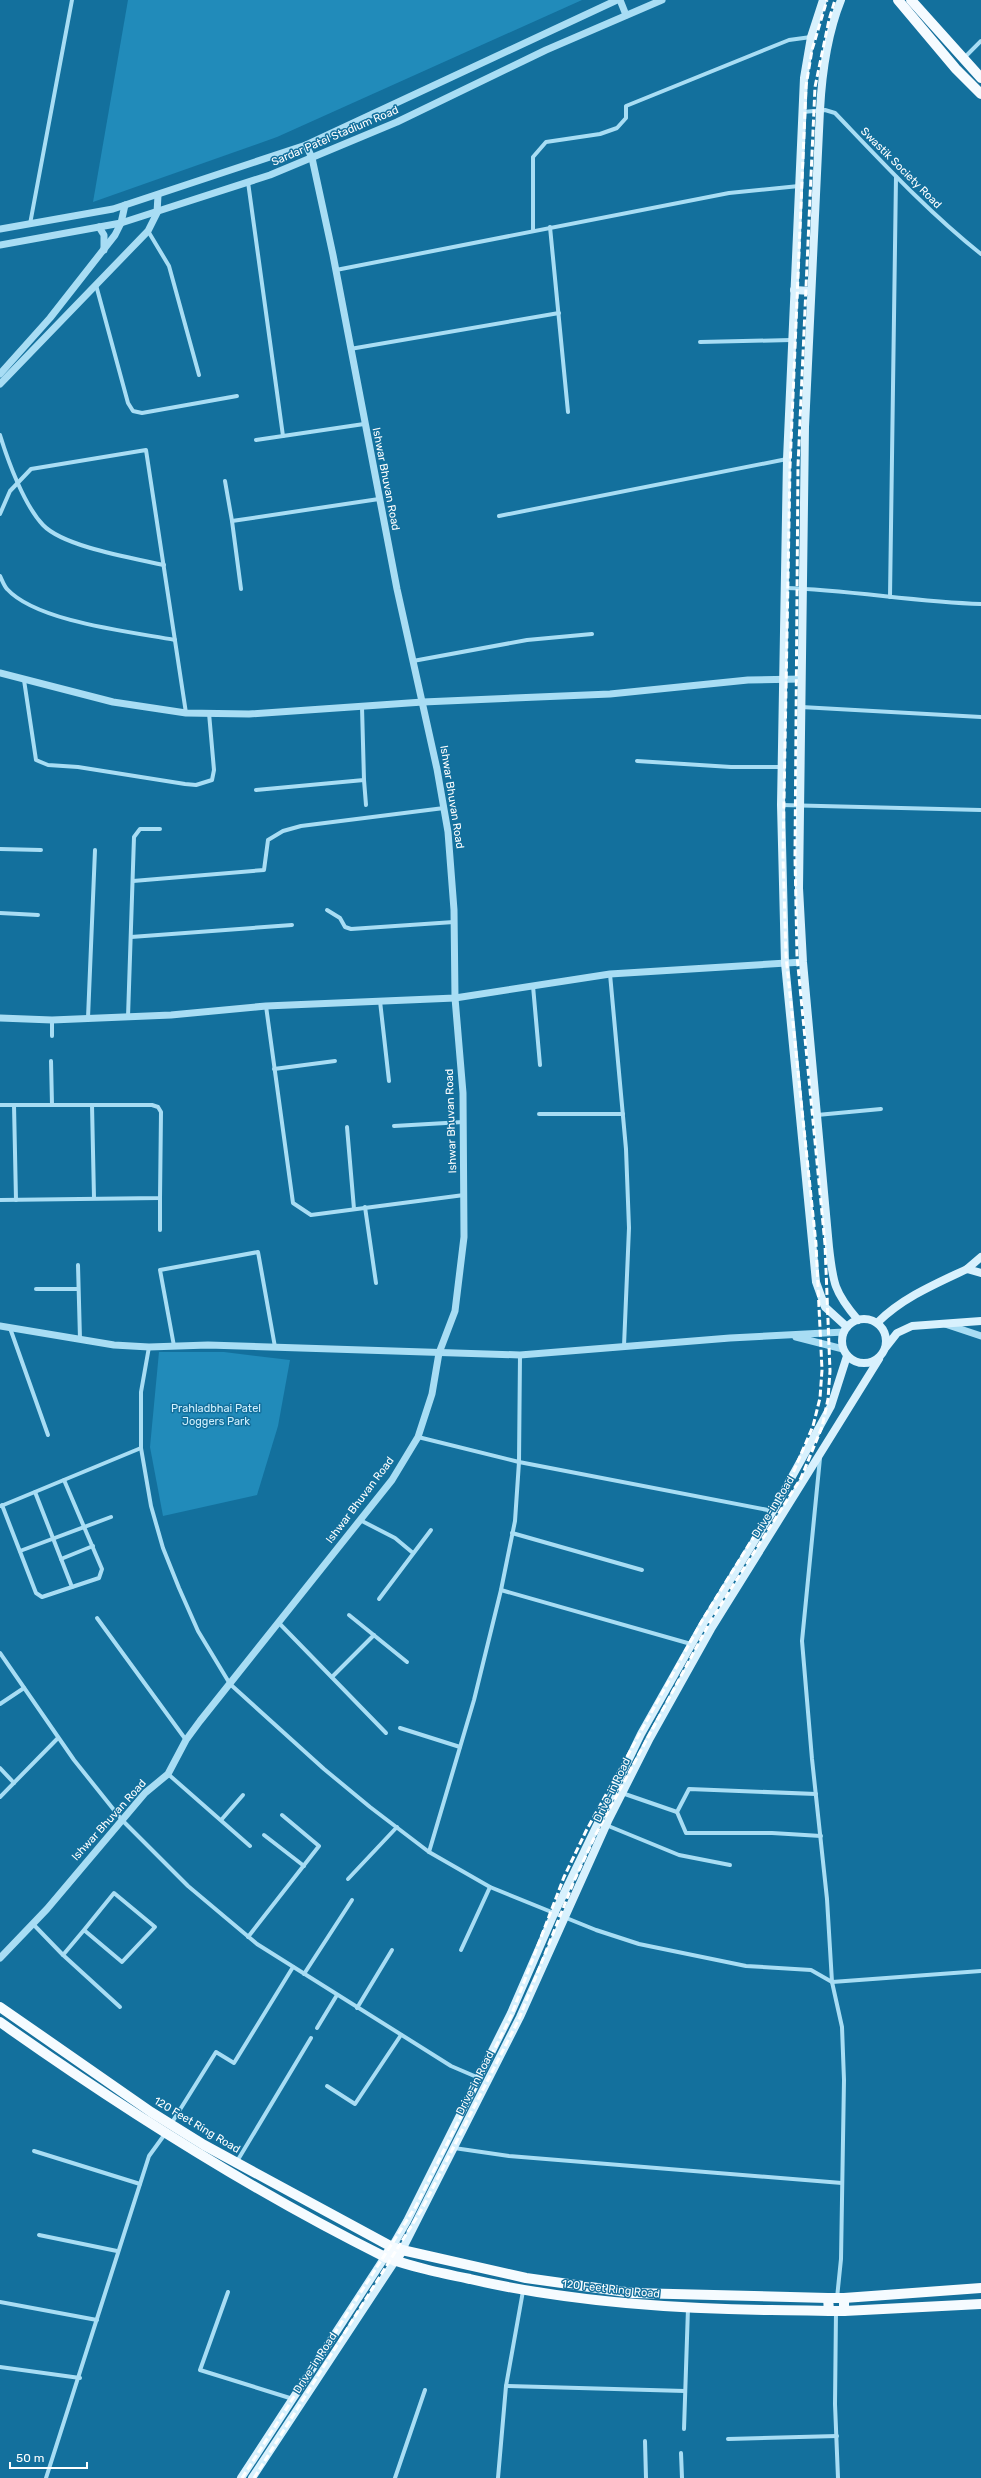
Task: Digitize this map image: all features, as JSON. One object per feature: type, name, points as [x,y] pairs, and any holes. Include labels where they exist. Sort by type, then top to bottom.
[{"type":"main road","points":[[823,0],[811,37],[804,78],[791,340],[787,459],[781,805],[785,963],[816,1282],[825,1306],[846,1329],[845,1353],[858,1363],[866,1364],[879,1359],[897,1333],[912,1326],[981,1321]]},
{"type":"main road","points":[[841,0],[830,34],[825,59],[820,110],[811,291],[800,679],[799,888],[803,962],[833,1280],[841,1300],[858,1320]]},
{"type":"main road","points":[[898,0],[956,69],[981,94]]},
{"type":"main road","points":[[911,0],[981,78]]},
{"type":"main road","points":[[794,290],[811,291]]},
{"type":"main road","points":[[877,1323],[901,1302],[967,1269],[981,1257]]},
{"type":"main road","points":[[967,1269],[981,1274]]},
{"type":"main road","points":[[846,1329],[858,1320],[868,1319],[877,1323],[885,1334],[886,1347]]},
{"type":"main road","name":"Drive-in Road","points":[[392,2247],[407,2221],[511,2013],[554,1914],[641,1734],[692,1644],[772,1511],[830,1406],[845,1353]]},
{"type":"main road","name":"Drive-in Road","points":[[402,2250],[520,2017],[606,1825],[650,1738],[711,1629],[879,1359]]},
{"type":"main road","name":"120 Feet Ring Road","points":[[0,2007],[171,2124],[236,2163],[392,2247],[402,2250],[526,2278],[633,2293],[836,2298],[981,2288]]},
{"type":"main road","points":[[0,2022],[165,2134],[329,2228],[385,2257]]},
{"type":"main road","points":[[241,2478],[392,2247]]},
{"type":"main road","points":[[395,2261],[402,2250]]},
{"type":"main road","name":"120 Feet Ring Road","points":[[385,2257],[395,2261],[524,2291],[588,2300],[688,2308],[837,2311],[981,2304]]},
{"type":"main road","name":"Drive-in Road","points":[[252,2478],[395,2261]]},
{"type":"main road","points":[[836,2298],[837,2311]]},
{"type":"main road","points":[[836,2298],[837,2311]]},
{"type":"street","points":[[30,224],[72,0]]},
{"type":"street","points":[[619,0],[626,15]]},
{"type":"street","name":"Sardar Patel Stadium Road","points":[[0,230],[125,205],[306,145],[619,0]]},
{"type":"street","name":"Sardar Patel Stadium Road","points":[[0,245],[121,223],[157,213],[248,182],[312,158],[397,122],[546,50],[662,0]]},
{"type":"street","points":[[533,231],[532,157],[546,142],[600,134],[617,128],[626,118],[626,106],[789,40],[811,37]]},
{"type":"street","points":[[963,59],[981,41]]},
{"type":"street","name":"Swastik Society Road","points":[[803,112],[830,110],[955,234],[981,254]]},
{"type":"street","name":"Ishwar Bhuvan Road","points":[[0,1958],[33,1924],[144,1793],[168,1774],[186,1740],[392,1480],[418,1437],[432,1394],[439,1353],[456,1311],[464,1237],[463,1122],[455,998],[454,922],[448,832],[423,702],[379,499],[349,349],[336,270],[312,158],[306,145]]},
{"type":"street","points":[[890,597],[896,177]]},
{"type":"street","points":[[248,182],[283,436]]},
{"type":"street","points":[[336,270],[729,193],[799,186]]},
{"type":"street","points":[[0,384],[58,327],[96,284],[148,231],[157,213],[158,195]]},
{"type":"street","points":[[0,374],[50,318],[104,250],[121,223],[125,205]]},
{"type":"street","points":[[99,227],[104,235],[104,250]]},
{"type":"street","points":[[550,227],[568,412]]},
{"type":"street","points":[[148,231],[169,266],[199,375]]},
{"type":"street","points":[[96,284],[128,402],[133,410],[142,413],[236,396]]},
{"type":"street","points":[[349,349],[559,313]]},
{"type":"street","points":[[700,342],[791,340]]},
{"type":"street","points":[[256,440],[364,424]]},
{"type":"street","points":[[0,435],[29,505],[44,526],[69,542],[164,565]]},
{"type":"street","points":[[0,514],[10,491],[31,469],[146,450],[186,713]]},
{"type":"street","points":[[498,516],[787,459]]},
{"type":"street","points":[[225,481],[241,589]]},
{"type":"street","points":[[232,521],[379,499]]},
{"type":"street","points":[[0,576],[7,589],[34,607],[62,618],[175,640]]},
{"type":"street","points":[[785,588],[830,590],[890,597],[981,604]]},
{"type":"street","points":[[413,661],[527,640],[592,634]]},
{"type":"street","points":[[0,673],[113,702],[186,713],[249,714],[423,702],[610,694],[732,681],[783,678],[800,679]]},
{"type":"street","points":[[24,680],[36,760],[48,765],[78,767],[184,784],[205,784],[212,780],[214,770],[209,713]]},
{"type":"street","points":[[362,707],[366,805]]},
{"type":"street","points":[[800,707],[981,716]]},
{"type":"street","points":[[637,761],[732,767],[782,767]]},
{"type":"street","points":[[256,790],[364,780]]},
{"type":"street","points":[[781,805],[981,810]]},
{"type":"street","points":[[133,881],[264,870],[268,840],[283,831],[301,826],[444,808]]},
{"type":"street","points":[[128,1017],[134,837],[140,829],[160,829]]},
{"type":"street","points":[[0,849],[41,850]]},
{"type":"street","points":[[88,1018],[95,850]]},
{"type":"street","points":[[327,910],[340,918],[345,927],[351,929],[454,922]]},
{"type":"street","points":[[0,913],[38,915]]},
{"type":"street","points":[[131,937],[292,925]]},
{"type":"street","points":[[0,1018],[52,1020],[128,1017],[170,1015],[266,1006],[455,998],[610,974],[803,962]]},
{"type":"street","points":[[610,974],[623,1114],[629,1228],[624,1346]]},
{"type":"street","points":[[533,986],[540,1065]]},
{"type":"street","points":[[380,1001],[389,1081]]},
{"type":"street","points":[[266,1006],[293,1203],[311,1215],[464,1195]]},
{"type":"street","points":[[52,1020],[52,1036]]},
{"type":"street","points":[[51,1061],[52,1105]]},
{"type":"street","points":[[274,1069],[335,1061]]},
{"type":"street","points":[[0,1105],[158,1107],[161,1112],[160,1230]]},
{"type":"street","points":[[14,1105],[16,1200]]},
{"type":"street","points":[[92,1105],[94,1198]]},
{"type":"street","points":[[817,1115],[881,1109]]},
{"type":"street","points":[[539,1114],[623,1114]]},
{"type":"street","points":[[394,1126],[463,1122]]},
{"type":"street","points":[[347,1127],[354,1209]]},
{"type":"street","points":[[0,1200],[160,1198]]},
{"type":"street","points":[[365,1207],[376,1283]]},
{"type":"street","points":[[174,1346],[160,1270],[258,1252],[276,1348]]},
{"type":"street","points":[[78,1265],[80,1339]]},
{"type":"street","points":[[36,1288],[78,1289]]},
{"type":"street","points":[[944,1324],[981,1336]]},
{"type":"street","points":[[0,1326],[114,1345],[520,1355],[624,1346],[788,1335],[846,1329]]},
{"type":"street","points":[[10,1327],[48,1435]]},
{"type":"street","points":[[788,1335],[845,1353]]},
{"type":"street","points":[[150,1347],[141,1392],[141,1448],[152,1506],[163,1548],[198,1631],[230,1684],[324,1769],[429,1852],[490,1888],[564,1918],[639,1944],[746,1966],[811,1970],[832,1982],[981,1971]]},
{"type":"street","points":[[429,1852],[460,1747],[501,1590],[512,1533],[519,1462],[520,1355]]},
{"type":"street","points":[[418,1437],[519,1462],[772,1511]]},
{"type":"street","points":[[64,1480],[102,1569],[99,1578],[42,1597],[36,1593],[1,1506],[141,1448]]},
{"type":"street","points":[[820,1452],[802,1640],[821,1836],[832,1982],[842,2027],[844,2080],[841,2259],[836,2298]]},
{"type":"street","points":[[35,1492],[72,1588]]},
{"type":"street","points":[[20,1551],[111,1517]]},
{"type":"street","points":[[360,1520],[395,1538],[413,1553]]},
{"type":"street","points":[[379,1599],[431,1530]]},
{"type":"street","points":[[512,1533],[642,1570]]},
{"type":"street","points":[[61,1559],[93,1546]]},
{"type":"street","points":[[501,1590],[692,1644]]},
{"type":"street","points":[[349,1615],[407,1662]]},
{"type":"street","points":[[97,1618],[186,1740]]},
{"type":"street","points":[[278,1622],[386,1732]]},
{"type":"street","points":[[332,1677],[374,1635]]},
{"type":"street","points":[[0,1653],[58,1738],[122,1820],[188,1886],[248,1937],[293,1967],[451,2066],[479,2078]]},
{"type":"street","points":[[0,1704],[24,1688]]},
{"type":"street","points":[[400,1728],[460,1747]]},
{"type":"street","points":[[0,1797],[58,1738]]},
{"type":"street","points":[[0,1768],[14,1783]]},
{"type":"street","points":[[168,1774],[222,1819],[250,1846]]},
{"type":"street","points":[[677,1812],[689,1789],[816,1794]]},
{"type":"street","points":[[622,1793],[677,1812],[686,1834],[772,1833],[821,1836]]},
{"type":"street","points":[[222,1819],[243,1795]]},
{"type":"street","points":[[248,1937],[319,1846],[282,1815]]},
{"type":"street","points":[[606,1825],[679,1855],[730,1866]]},
{"type":"street","points":[[348,1879],[397,1827]]},
{"type":"street","points":[[264,1835],[304,1866]]},
{"type":"street","points":[[461,1950],[490,1888]]},
{"type":"street","points":[[63,1955],[114,1893],[155,1927],[122,1962],[84,1930]]},
{"type":"street","points":[[304,1974],[352,1900]]},
{"type":"street","points":[[33,1924],[63,1955],[120,2007]]},
{"type":"street","points":[[357,2008],[392,1950]]},
{"type":"street","points":[[171,2124],[216,2052],[234,2064],[293,1967]]},
{"type":"street","points":[[317,2028],[337,1995]]},
{"type":"street","points":[[327,2086],[355,2104],[402,2036]]},
{"type":"street","points":[[236,2163],[311,2038]]},
{"type":"street","points":[[46,2478],[80,2378],[117,2251],[149,2156],[165,2134]]},
{"type":"street","points":[[454,2148],[509,2156],[842,2183]]},
{"type":"street","points":[[34,2151],[140,2184]]},
{"type":"street","points":[[39,2235],[117,2251]]},
{"type":"street","points":[[498,2478],[506,2386],[524,2291]]},
{"type":"street","points":[[228,2292],[200,2370],[293,2399]]},
{"type":"street","points":[[0,2302],[97,2320]]},
{"type":"street","points":[[684,2429],[688,2308]]},
{"type":"street","points":[[837,2311],[838,2478]]},
{"type":"street","points":[[0,2368],[80,2378]]},
{"type":"street","points":[[506,2386],[685,2392]]},
{"type":"street","points":[[395,2478],[425,2390]]},
{"type":"street","points":[[728,2439],[837,2436]]},
{"type":"street","points":[[645,2441],[646,2478]]},
{"type":"street","points":[[682,2453],[682,2478]]},
{"type":"green space","points":[[128,0],[582,0],[277,137],[93,202]]},
{"type":"green space","name":"Prahladbhai Patel Joggers Park","points":[[159,1352],[224,1352],[290,1360],[278,1426],[257,1495],[163,1516],[150,1447]]},
{"type":"railway","points":[[242,2478],[416,2206],[511,2016],[564,1877],[586,1831],[703,1619],[793,1473],[813,1426],[820,1398],[822,1370],[816,1244],[786,956],[783,856],[790,467],[806,86],[812,50],[827,0]]},
{"type":"railway","points":[[254,2478],[422,2209],[519,2019],[574,1881],[596,1834],[710,1622],[801,1478],[822,1427],[828,1399],[830,1371],[825,1244],[797,956],[795,857],[798,466],[815,87],[829,20],[835,0]]}]
